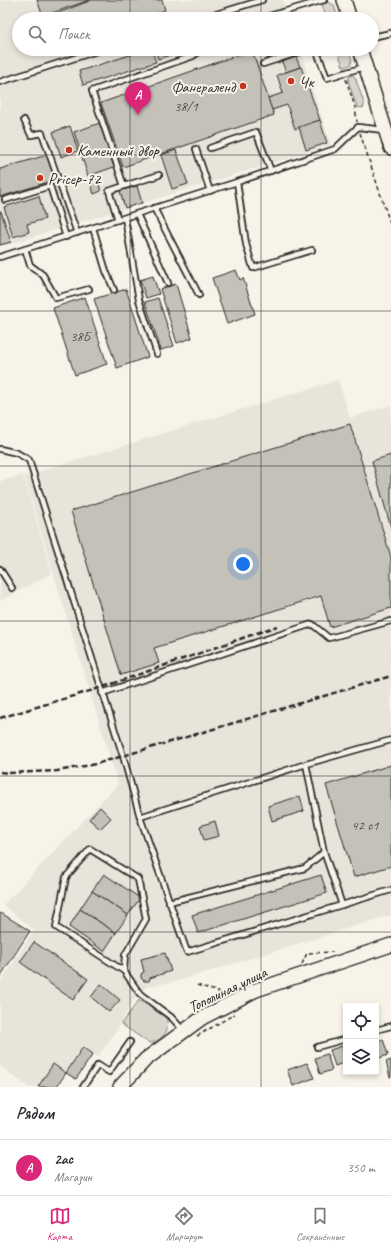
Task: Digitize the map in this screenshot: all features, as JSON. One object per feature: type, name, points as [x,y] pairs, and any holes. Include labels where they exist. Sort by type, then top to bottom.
[{"type":"main road","points":[[344,0],[348,12]]},
{"type":"main road","points":[[362,56],[391,148]]},
{"type":"main road","name":"Тополиная улица","points":[[120,1087],[146,1059],[188,1035],[202,1018],[256,990],[391,945]]},
{"type":"lane","points":[[223,12],[262,0]]},
{"type":"lane","points":[[283,12],[324,0]]},
{"type":"lane","points":[[379,36],[391,33]]},
{"type":"lane","points":[[0,82],[81,56]]},
{"type":"lane","points":[[124,186],[92,91],[193,56]]},
{"type":"lane","points":[[263,64],[288,56]]},
{"type":"lane","points":[[319,56],[327,78],[365,66]]},
{"type":"lane","points":[[24,120],[31,135],[42,133],[77,233]]},
{"type":"lane","points":[[0,257],[210,191],[335,149],[358,127],[385,130]]},
{"type":"lane","points":[[210,148],[256,132],[271,170]]},
{"type":"lane","points":[[196,149],[210,191]]},
{"type":"lane","points":[[118,220],[110,191],[159,175]]},
{"type":"lane","points":[[237,182],[246,244],[253,268],[312,250]]},
{"type":"lane","points":[[5,200],[50,186],[66,237]]},
{"type":"lane","points":[[154,208],[199,294]]},
{"type":"lane","points":[[138,214],[168,283]]},
{"type":"lane","points":[[125,218],[139,300],[157,354]]},
{"type":"lane","points":[[93,228],[114,290]]},
{"type":"lane","points":[[25,249],[30,265],[43,275],[56,298],[89,289]]},
{"type":"lane","points":[[0,449],[17,453],[29,460],[123,756],[140,817],[187,952],[391,890]]},
{"type":"lane","points":[[0,569],[12,588]]},
{"type":"lane","points":[[102,693],[312,624],[329,638],[391,621]]},
{"type":"lane","points":[[140,817],[306,764],[391,740]]},
{"type":"lane","points":[[306,764],[324,852],[342,905]]},
{"type":"lane","points":[[124,971],[125,955],[146,918],[138,879],[90,849],[66,877],[56,927],[124,971],[140,994],[171,1017],[188,1035]]},
{"type":"lane","points":[[169,902],[305,868],[324,852]]},
{"type":"lane","points":[[379,1029],[391,1026]]},
{"type":"lane","points":[[317,1046],[343,1040]]},
{"type":"lane","points":[[83,1087],[98,1065],[109,1072],[130,1042]]},
{"type":"path","points":[[344,73],[355,107],[358,127],[391,226]]},
{"type":"path","points":[[188,1035],[239,1012]]},
{"type":"shaded area","points":[[0,0],[283,0],[287,12],[12,12],[12,56],[301,56],[331,145],[0,247]]},
{"type":"shaded area","points":[[328,2],[334,5],[336,12],[324,12],[322,5]]},
{"type":"shaded area","points":[[339,56],[351,56],[352,60],[351,64],[346,67],[343,66]]},
{"type":"shaded area","points":[[352,75],[355,77],[364,103],[364,107],[361,108],[357,107],[348,81],[349,77]]},
{"type":"shaded area","points":[[338,380],[350,418],[391,405],[391,915],[181,980],[146,987],[131,1004],[118,1028],[98,1057],[83,1047],[66,1073],[53,1065],[38,1087],[28,1087],[0,1066],[0,983],[34,930],[3,905],[118,784],[24,476]]},
{"type":"shaded area","points":[[23,475],[52,573],[0,601],[0,481]]},
{"type":"shaded area","points":[[139,1000],[165,1017],[168,1026],[167,1030],[158,1040],[149,1043],[121,1024]]},
{"type":"building","points":[[37,0],[90,0],[55,12],[42,12]]},
{"type":"building","points":[[92,0],[162,0],[165,10],[160,12],[60,12]]},
{"type":"building","points":[[127,56],[154,56],[156,62],[83,85],[79,71]]},
{"type":"building","points":[[157,56],[168,56],[158,59]]},
{"type":"building","points":[[235,56],[254,56],[274,115],[123,167],[101,103]]},
{"type":"building","points":[[296,57],[300,67],[286,72],[282,62]]},
{"type":"building","points":[[301,67],[320,120],[295,129],[287,105],[272,110],[268,98],[283,93],[277,75]]},
{"type":"building","points":[[320,120],[327,143],[306,150],[299,127]]},
{"type":"building","points":[[100,123],[114,167],[88,176],[74,132]]},
{"type":"building","points":[[70,126],[78,151],[61,157],[53,132]]},
{"type":"building","points":[[176,150],[188,184],[172,189],[161,155]]},
{"type":"building","points":[[47,155],[55,180],[0,197],[0,169]]},
{"type":"building","points":[[97,179],[101,191],[94,194],[90,181]]},
{"type":"building","points":[[137,186],[142,203],[125,208],[120,191]]},
{"type":"building","points":[[39,196],[45,219],[27,224],[29,232],[13,237],[4,207]]},
{"type":"building","points":[[0,211],[11,242],[0,245]]},
{"type":"building","points":[[236,270],[240,280],[243,278],[255,314],[227,324],[212,278]]},
{"type":"building","points":[[153,276],[159,294],[146,298],[140,280]]},
{"type":"building","points":[[176,284],[192,338],[177,343],[160,289]]},
{"type":"building","points":[[126,289],[148,357],[117,368],[94,299]]},
{"type":"building","points":[[85,297],[107,364],[75,375],[53,308]]},
{"type":"building","points":[[158,298],[174,346],[161,350],[145,302]]},
{"type":"building","points":[[350,424],[391,557],[391,608],[330,627],[321,596],[154,648],[159,663],[121,675],[71,511]]},
{"type":"building","points":[[391,455],[391,528],[372,461]]},
{"type":"building","points":[[391,765],[391,866],[354,877],[326,785]]},
{"type":"building","points":[[300,796],[304,811],[272,821],[268,806]]},
{"type":"building","points":[[100,807],[111,818],[100,829],[89,819]]},
{"type":"building","points":[[215,821],[219,836],[204,840],[200,826]]},
{"type":"building","points":[[104,874],[140,898],[128,915],[92,891]]},
{"type":"building","points":[[321,875],[327,893],[198,933],[192,915]]},
{"type":"building","points":[[92,891],[128,915],[116,933],[80,909]]},
{"type":"building","points":[[80,909],[116,933],[104,951],[69,927]]},
{"type":"building","points":[[1,913],[30,931],[0,977],[0,914]]},
{"type":"building","points":[[34,942],[88,979],[73,1000],[20,962]]},
{"type":"building","points":[[165,953],[171,971],[150,978],[149,981],[144,981],[141,978],[141,974],[144,972],[141,959]]},
{"type":"building","points":[[101,984],[120,1000],[109,1012],[91,997]]},
{"type":"building","points":[[383,1039],[388,1055],[379,1058],[379,1041]]},
{"type":"building","points":[[342,1046],[343,1063],[335,1066],[330,1050]]},
{"type":"building","points":[[83,1047],[93,1054],[76,1079],[66,1073]]},
{"type":"building","points":[[327,1054],[332,1070],[320,1074],[315,1058]]},
{"type":"building","points":[[391,1060],[391,1077],[390,1077],[386,1062]]},
{"type":"building","points":[[307,1063],[314,1078],[293,1086],[287,1070]]},
{"type":"building","points":[[53,1064],[66,1073],[56,1087],[38,1087]]},
{"type":"railway","points":[[0,718],[100,688],[277,626]]},
{"type":"railway","points":[[0,772],[57,771],[96,764],[391,676]]},
{"type":"place","name":"Чк","points":[[291,81]]},
{"type":"place","name":"Фанераленд","points":[[243,86]]},
{"type":"place","name":"2ас","points":[[138,115]]},
{"type":"place","name":"Каменный двор","points":[[69,150]]},
{"type":"place","name":"Pricep-72","points":[[40,178]]}]
